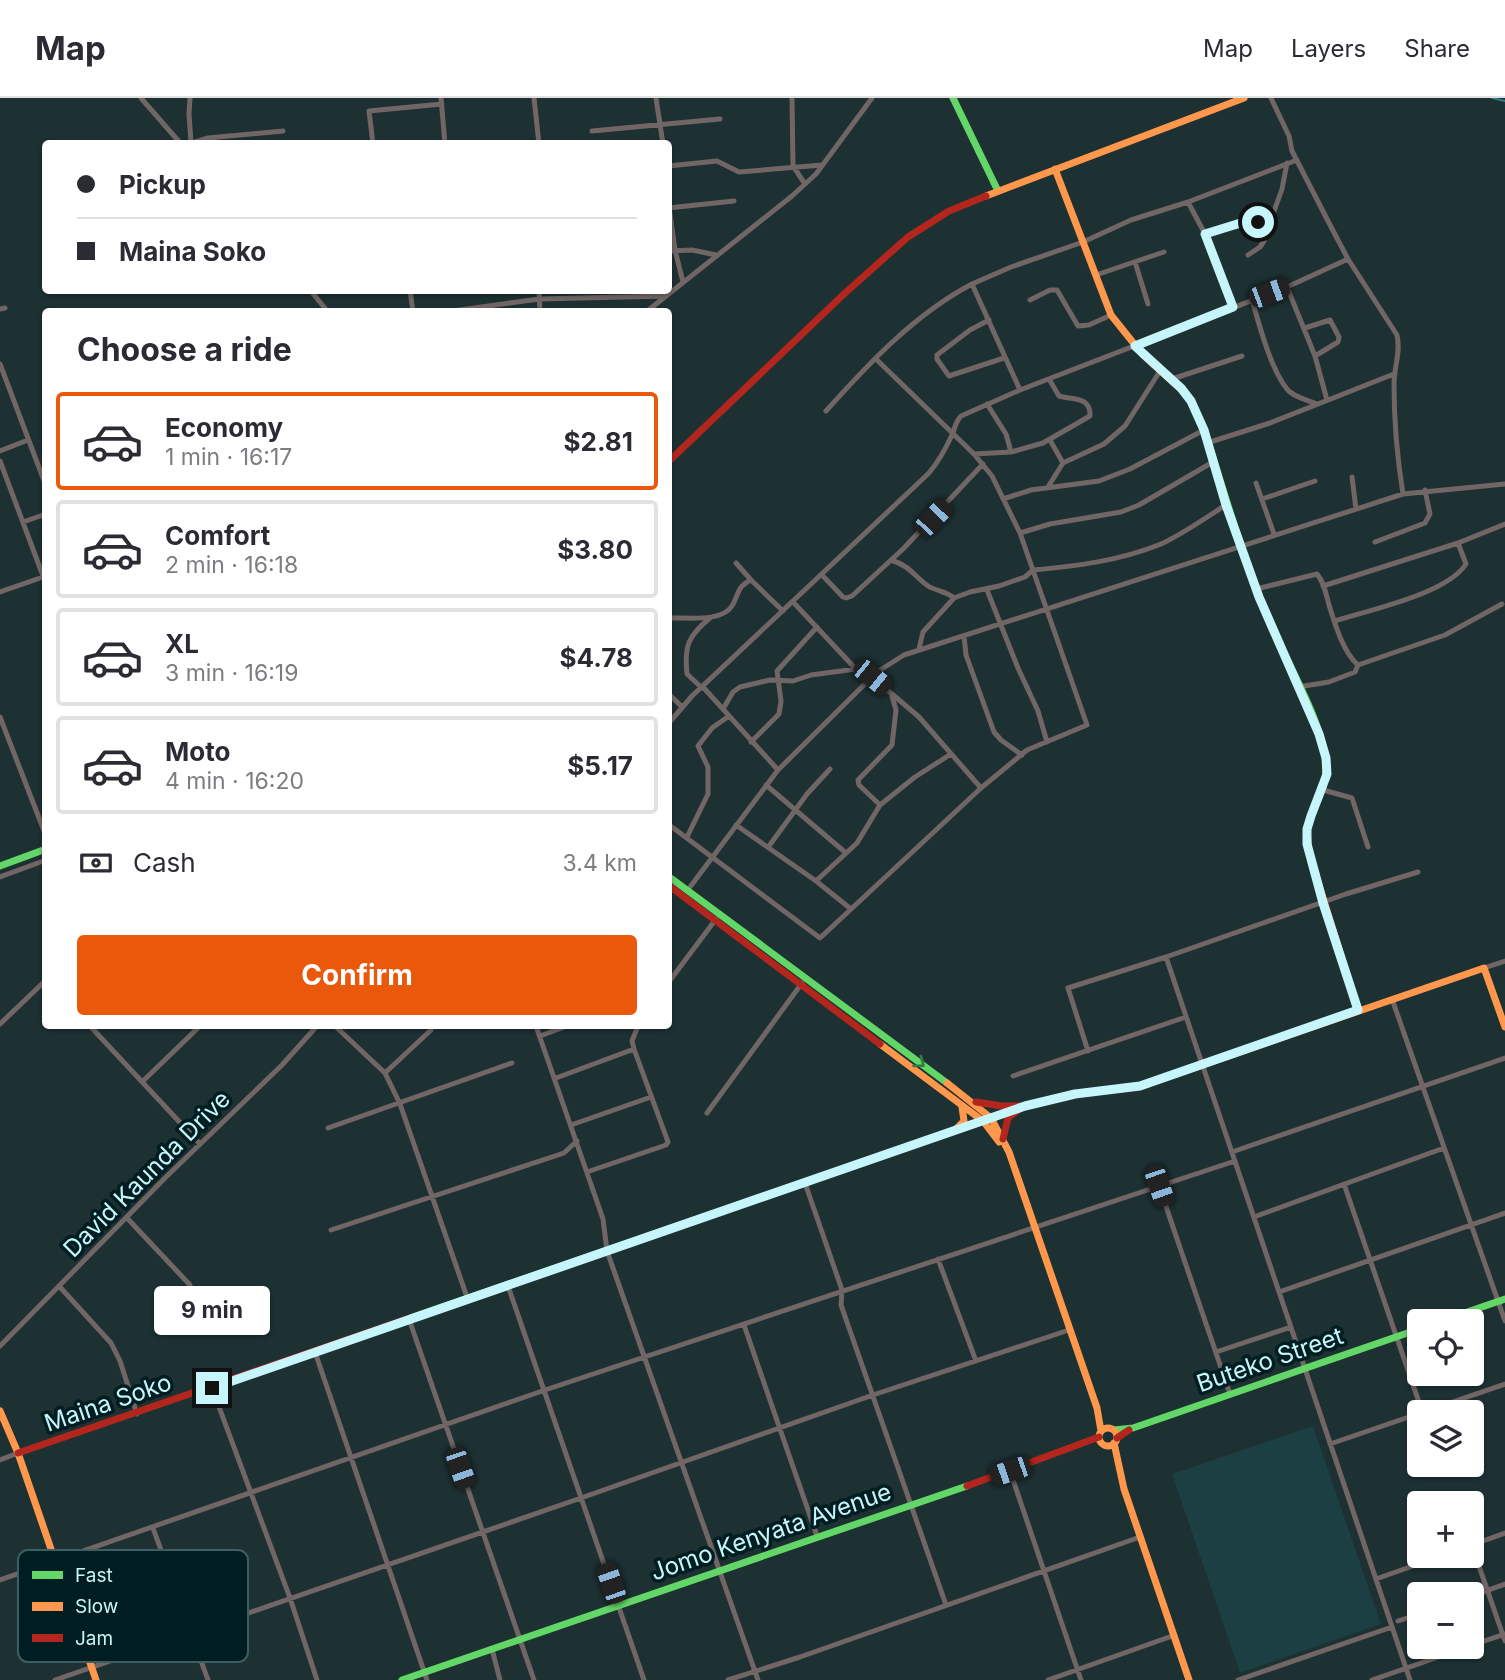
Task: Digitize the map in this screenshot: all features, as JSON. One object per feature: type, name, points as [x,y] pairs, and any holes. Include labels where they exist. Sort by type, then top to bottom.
[{"type":"street","points":[[141,98],[178,140]]},
{"type":"street","points":[[185,98],[192,140]]},
{"type":"street","points":[[189,114],[190,98]]},
{"type":"street","points":[[373,140],[369,111],[449,98]]},
{"type":"street","points":[[534,98],[539,140]]},
{"type":"street","points":[[656,98],[663,140]]},
{"type":"street","points":[[792,98],[793,166],[805,184]]},
{"type":"street","points":[[672,291],[805,184],[872,98]]},
{"type":"street","points":[[953,98],[998,191]]},
{"type":"street","points":[[672,459],[845,293],[908,237],[949,211],[1244,98]]},
{"type":"street","points":[[1271,98],[1297,160],[1348,259],[1397,335],[1399,348],[1394,374],[1396,447],[1403,494]]},
{"type":"street","points":[[442,101],[445,140]]},
{"type":"street","points":[[592,131],[720,119]]},
{"type":"street","points":[[202,140],[284,131]]},
{"type":"street","points":[[826,411],[907,328],[935,306],[972,284],[1083,242],[1131,220],[1188,202],[1297,160]]},
{"type":"street","points":[[672,166],[717,161],[739,172],[822,165]]},
{"type":"street","points":[[1205,234],[1247,221],[1258,222],[1274,215],[1287,163]]},
{"type":"street","points":[[1055,169],[1111,315],[1135,346],[1188,396],[1204,430],[1226,505],[1256,589],[1282,654],[1316,726],[1326,758],[1327,774],[1307,829],[1307,844],[1358,1010]]},
{"type":"street","points":[[672,208],[734,201]]},
{"type":"street","points":[[1188,202],[1205,234],[1233,307]]},
{"type":"street","points":[[1248,255],[1264,242],[1258,222]]},
{"type":"street","points":[[683,282],[672,251],[692,250],[716,255]]},
{"type":"street","points":[[1096,275],[1164,252]]},
{"type":"street","points":[[672,719],[929,473],[939,460],[961,415],[1287,287],[1348,259]]},
{"type":"street","points":[[1135,262],[1148,304]]},
{"type":"street","points":[[972,284],[1020,390]]},
{"type":"street","points":[[1287,287],[1305,328],[1328,400]]},
{"type":"street","points":[[1030,300],[1050,290],[1057,290],[1075,323],[1082,326],[1111,315]]},
{"type":"street","points":[[314,294],[325,308]]},
{"type":"street","points":[[538,294],[540,308]]},
{"type":"street","points":[[651,308],[668,294]]},
{"type":"street","points":[[474,308],[539,299],[666,296]]},
{"type":"street","points":[[1252,300],[1265,341],[1286,388],[1317,404]]},
{"type":"street","points":[[989,320],[970,330],[937,355],[937,359],[950,376],[1004,358]]},
{"type":"street","points":[[1305,328],[1330,320],[1339,337],[1338,342],[1315,356]]},
{"type":"street","points":[[1170,380],[1242,356]]},
{"type":"street","points":[[672,827],[820,938],[981,788],[1021,755],[1087,725],[1020,533],[983,464],[876,359]]},
{"type":"street","points":[[0,364],[42,476]]},
{"type":"street","points":[[1048,487],[1063,463],[1115,436],[1136,412],[1160,370]]},
{"type":"street","points":[[1207,443],[1270,423],[1394,374]]},
{"type":"street","points":[[974,454],[1012,452],[1050,440],[1087,419],[1091,413],[1083,400],[1059,396],[1049,379]]},
{"type":"street","points":[[986,404],[1006,434],[1012,452]]},
{"type":"street","points":[[1003,499],[1048,487],[1085,484],[1117,475],[1204,430]]},
{"type":"street","points":[[0,452],[28,440]]},
{"type":"street","points":[[1050,440],[1063,463]]},
{"type":"street","points":[[0,461],[42,574]]},
{"type":"street","points":[[1020,533],[1050,524],[1122,512],[1213,462]]},
{"type":"street","points":[[822,575],[843,597],[849,598],[891,560],[983,464]]},
{"type":"street","points":[[1352,477],[1356,509]]},
{"type":"street","points":[[1262,499],[1315,481]]},
{"type":"street","points":[[1256,483],[1274,534]]},
{"type":"street","points":[[686,893],[778,770],[888,663],[919,649],[1048,610],[1403,494],[1505,484]]},
{"type":"street","points":[[1375,542],[1425,523],[1430,514],[1425,490]]},
{"type":"street","points":[[919,649],[923,632],[954,598],[1020,579],[1033,570],[1079,566],[1129,555],[1163,543],[1226,505]]},
{"type":"street","points":[[23,523],[42,516]]},
{"type":"street","points":[[1324,586],[1458,543],[1505,524]]},
{"type":"street","points":[[1335,621],[1426,592],[1451,579],[1466,564],[1458,543]]},
{"type":"street","points":[[891,560],[907,566],[927,585],[954,598]]},
{"type":"street","points":[[736,563],[783,611]]},
{"type":"street","points":[[1256,589],[1314,573],[1320,576],[1350,657],[1358,665]]},
{"type":"street","points":[[0,592],[42,577]]},
{"type":"street","points":[[751,580],[745,582],[736,593],[730,609],[710,618],[691,637],[686,650],[687,674],[778,770]]},
{"type":"street","points":[[987,590],[1038,711],[1046,742]]},
{"type":"street","points":[[793,601],[856,669],[891,693],[919,717],[981,788]]},
{"type":"street","points":[[1298,687],[1329,682],[1355,671],[1358,665],[1445,635],[1502,604]]},
{"type":"street","points":[[672,618],[710,618]]},
{"type":"street","points":[[751,742],[779,714],[781,701],[776,680],[777,671],[817,627]]},
{"type":"street","points":[[964,636],[965,655],[994,732],[1000,740],[1021,755]]},
{"type":"street","points":[[723,709],[736,689],[776,680],[793,681],[811,675],[856,669]]},
{"type":"street","points":[[880,805],[859,785],[858,780],[892,745],[896,710],[891,693]]},
{"type":"street","points":[[672,696],[682,707]]},
{"type":"street","points":[[687,837],[709,787],[708,766],[698,748],[712,728],[729,716]]},
{"type":"street","points":[[0,717],[42,825]]},
{"type":"street","points":[[816,881],[863,836],[880,805],[915,777],[951,754]]},
{"type":"street","points":[[769,846],[807,794],[830,769]]},
{"type":"street","points":[[766,785],[846,853]]},
{"type":"street","points":[[1323,790],[1352,798],[1368,846]]},
{"type":"street","points":[[736,825],[769,846],[850,909]]},
{"type":"street","points":[[0,866],[42,850]]},
{"type":"street","points":[[0,877],[42,861]]},
{"type":"street","points":[[1088,1051],[1068,988],[1418,872]]},
{"type":"street","points":[[672,880],[961,1105],[987,1119],[1014,1166]]},
{"type":"street","points":[[672,887],[686,893]]},
{"type":"street","points":[[672,978],[718,916]]},
{"type":"street","points":[[1166,957],[1410,1680]]},
{"type":"street","points":[[1505,961],[1485,968],[1505,1027]]},
{"type":"street","name":"Maina Soko","points":[[18,1453],[1025,1106],[1075,1094],[1140,1086],[1485,968]]},
{"type":"street","points":[[803,981],[972,1101],[1003,1139],[1108,1437],[1189,1680]]},
{"type":"street","points":[[707,1113],[803,981]]},
{"type":"street","points":[[0,1024],[42,985]]},
{"type":"street","points":[[1392,999],[1471,1225],[1502,1301],[1505,1321]]},
{"type":"street","points":[[1013,1076],[1186,1017]]},
{"type":"street","points":[[93,1029],[200,1144]]},
{"type":"street","points":[[143,1081],[197,1029]]},
{"type":"street","name":"David Kaunda Drive","points":[[0,1346],[282,1065],[314,1029]]},
{"type":"street","points":[[338,1029],[385,1073],[400,1104],[468,1300]]},
{"type":"street","points":[[537,1029],[603,1219],[607,1251],[758,1680]]},
{"type":"street","points":[[540,1036],[559,1029]]},
{"type":"street","points":[[587,1172],[666,1145],[668,1138],[634,1049],[632,1041],[637,1029]]},
{"type":"street","points":[[385,1073],[431,1030]]},
{"type":"street","points":[[556,1078],[634,1049]]},
{"type":"street","points":[[1232,1152],[1505,1058]]},
{"type":"street","points":[[328,1128],[512,1063]]},
{"type":"street","points":[[571,1125],[651,1097]]},
{"type":"street","points":[[972,1101],[1002,1106],[1025,1106]]},
{"type":"street","points":[[954,1131],[964,1121],[965,1112],[961,1105]]},
{"type":"street","points":[[1003,1139],[1008,1118],[1025,1106]]},
{"type":"street","points":[[331,1230],[564,1153],[577,1141]]},
{"type":"street","points":[[1254,1217],[1444,1148]]},
{"type":"street","points":[[564,1153],[581,1156]]},
{"type":"street","points":[[90,1550],[842,1290],[1235,1161]]},
{"type":"street","points":[[805,1183],[842,1290],[841,1306],[946,1605]]},
{"type":"street","points":[[1344,1184],[1418,1400]]},
{"type":"street","points":[[1159,1186],[1230,1394]]},
{"type":"street","points":[[1279,1292],[1505,1213]]},
{"type":"street","points":[[127,1218],[190,1285]]},
{"type":"street","points":[[938,1259],[976,1361]]},
{"type":"street","points":[[59,1286],[111,1343],[120,1361],[136,1414]]},
{"type":"street","points":[[508,1286],[644,1680]]},
{"type":"street","points":[[1478,1309],[1502,1301]]},
{"type":"street","points":[[409,1319],[534,1680]]},
{"type":"street","points":[[744,1325],[817,1536]]},
{"type":"street","points":[[1216,1352],[1291,1327]]},
{"type":"street","points":[[248,1613],[873,1395],[1069,1330]]},
{"type":"street","name":"Buteko Street","points":[[1074,1448],[1407,1332]]},
{"type":"street","points":[[315,1352],[386,1566],[426,1676]]},
{"type":"street","points":[[1456,1400],[1505,1384]]},
{"type":"street","points":[[212,1388],[290,1598],[317,1680]]},
{"type":"street","points":[[0,1411],[18,1453],[52,1550]]},
{"type":"street","points":[[1330,1444],[1407,1416]]},
{"type":"street","name":"Jomo Kenyata Avenue","points":[[402,1680],[426,1676],[519,1638],[1074,1448]]},
{"type":"street","points":[[0,1460],[18,1453]]},
{"type":"street","points":[[1010,1471],[1081,1680]]},
{"type":"street","points":[[153,1528],[161,1550]]},
{"type":"street","points":[[1484,1541],[1505,1534]]},
{"type":"street","points":[[728,1680],[1140,1537]]},
{"type":"street","points":[[1376,1579],[1407,1568]]},
{"type":"street","points":[[1480,1568],[1504,1636],[1484,1642]]},
{"type":"street","points":[[0,1580],[18,1574]]},
{"type":"street","points":[[1484,1591],[1505,1584]]},
{"type":"street","points":[[1398,1621],[1407,1618]]},
{"type":"street","points":[[1238,1680],[1392,1627]]},
{"type":"street","points":[[1048,1680],[1175,1635]]},
{"type":"street","points":[[492,1649],[500,1680]]},
{"type":"street","points":[[1372,1680],[1432,1659]]},
{"type":"street","points":[[90,1662],[96,1680]]},
{"type":"street","points":[[55,1680],[107,1662]]},
{"type":"street","points":[[202,1662],[208,1680]]},
{"type":"shaded area","points":[[1313,1426],[1381,1624],[1240,1673],[1172,1474]]},
{"type":"waterway","points":[[1492,98],[1505,101]]},
{"type":"traffic: fast","points":[[953,98],[998,191]]},
{"type":"traffic: fast","points":[[1207,439],[1257,591],[1310,709],[1324,748],[1325,779],[1311,817]]},
{"type":"traffic: fast","points":[[0,866],[42,850]]},
{"type":"traffic: fast","points":[[672,879],[947,1083]]},
{"type":"traffic: fast","points":[[410,1318],[776,1192]]},
{"type":"traffic: fast","points":[[1476,1309],[1505,1299]]},
{"type":"traffic: fast","points":[[1114,1430],[1133,1428],[1407,1333]]},
{"type":"traffic: fast","points":[[402,1680],[967,1486]]},
{"type":"traffic: slow","points":[[986,196],[1244,98]]},
{"type":"traffic: slow","points":[[1055,169],[1111,315],[1143,355],[1186,394],[1207,439]]},
{"type":"traffic: slow","points":[[1311,817],[1307,831],[1309,853],[1358,1010]]},
{"type":"traffic: slow","points":[[1048,1100],[1141,1086],[1484,968],[1505,1027]]},
{"type":"traffic: slow","points":[[880,1044],[983,1121],[999,1142]]},
{"type":"traffic: slow","points":[[947,1083],[991,1118],[1009,1152],[1097,1408],[1101,1431]]},
{"type":"traffic: slow","points":[[954,1131],[964,1121],[962,1107]]},
{"type":"traffic: slow","points":[[0,1411],[18,1453],[51,1550]]},
{"type":"traffic: slow","points":[[1108,1428],[1114,1431],[1117,1437],[1114,1443],[1108,1446],[1102,1443],[1099,1437],[1102,1431],[1108,1428]]},
{"type":"traffic: slow","points":[[1114,1443],[1124,1489],[1189,1680]]},
{"type":"traffic: slow","points":[[90,1662],[96,1680]]},
{"type":"traffic: jam","points":[[672,458],[845,293],[908,237],[949,211],[986,196]]},
{"type":"traffic: jam","points":[[672,888],[880,1044]]},
{"type":"traffic: jam","points":[[776,1192],[1048,1100]]},
{"type":"traffic: jam","points":[[976,1102],[1025,1106]]},
{"type":"traffic: jam","points":[[1003,1139],[1008,1118],[1022,1107]]},
{"type":"traffic: jam","points":[[18,1453],[410,1318]]},
{"type":"traffic: jam","points":[[1117,1438],[1129,1430]]},
{"type":"traffic: jam","points":[[967,1486],[1099,1437]]},
{"type":"route","points":[[212,1388],[1025,1106],[1062,1096],[1140,1086],[1358,1010],[1307,844],[1307,829],[1327,774],[1326,758],[1319,734],[1259,597],[1226,505],[1204,430],[1191,401],[1181,388],[1135,346],[1233,307],[1205,234],[1247,221],[1258,222]]}]
